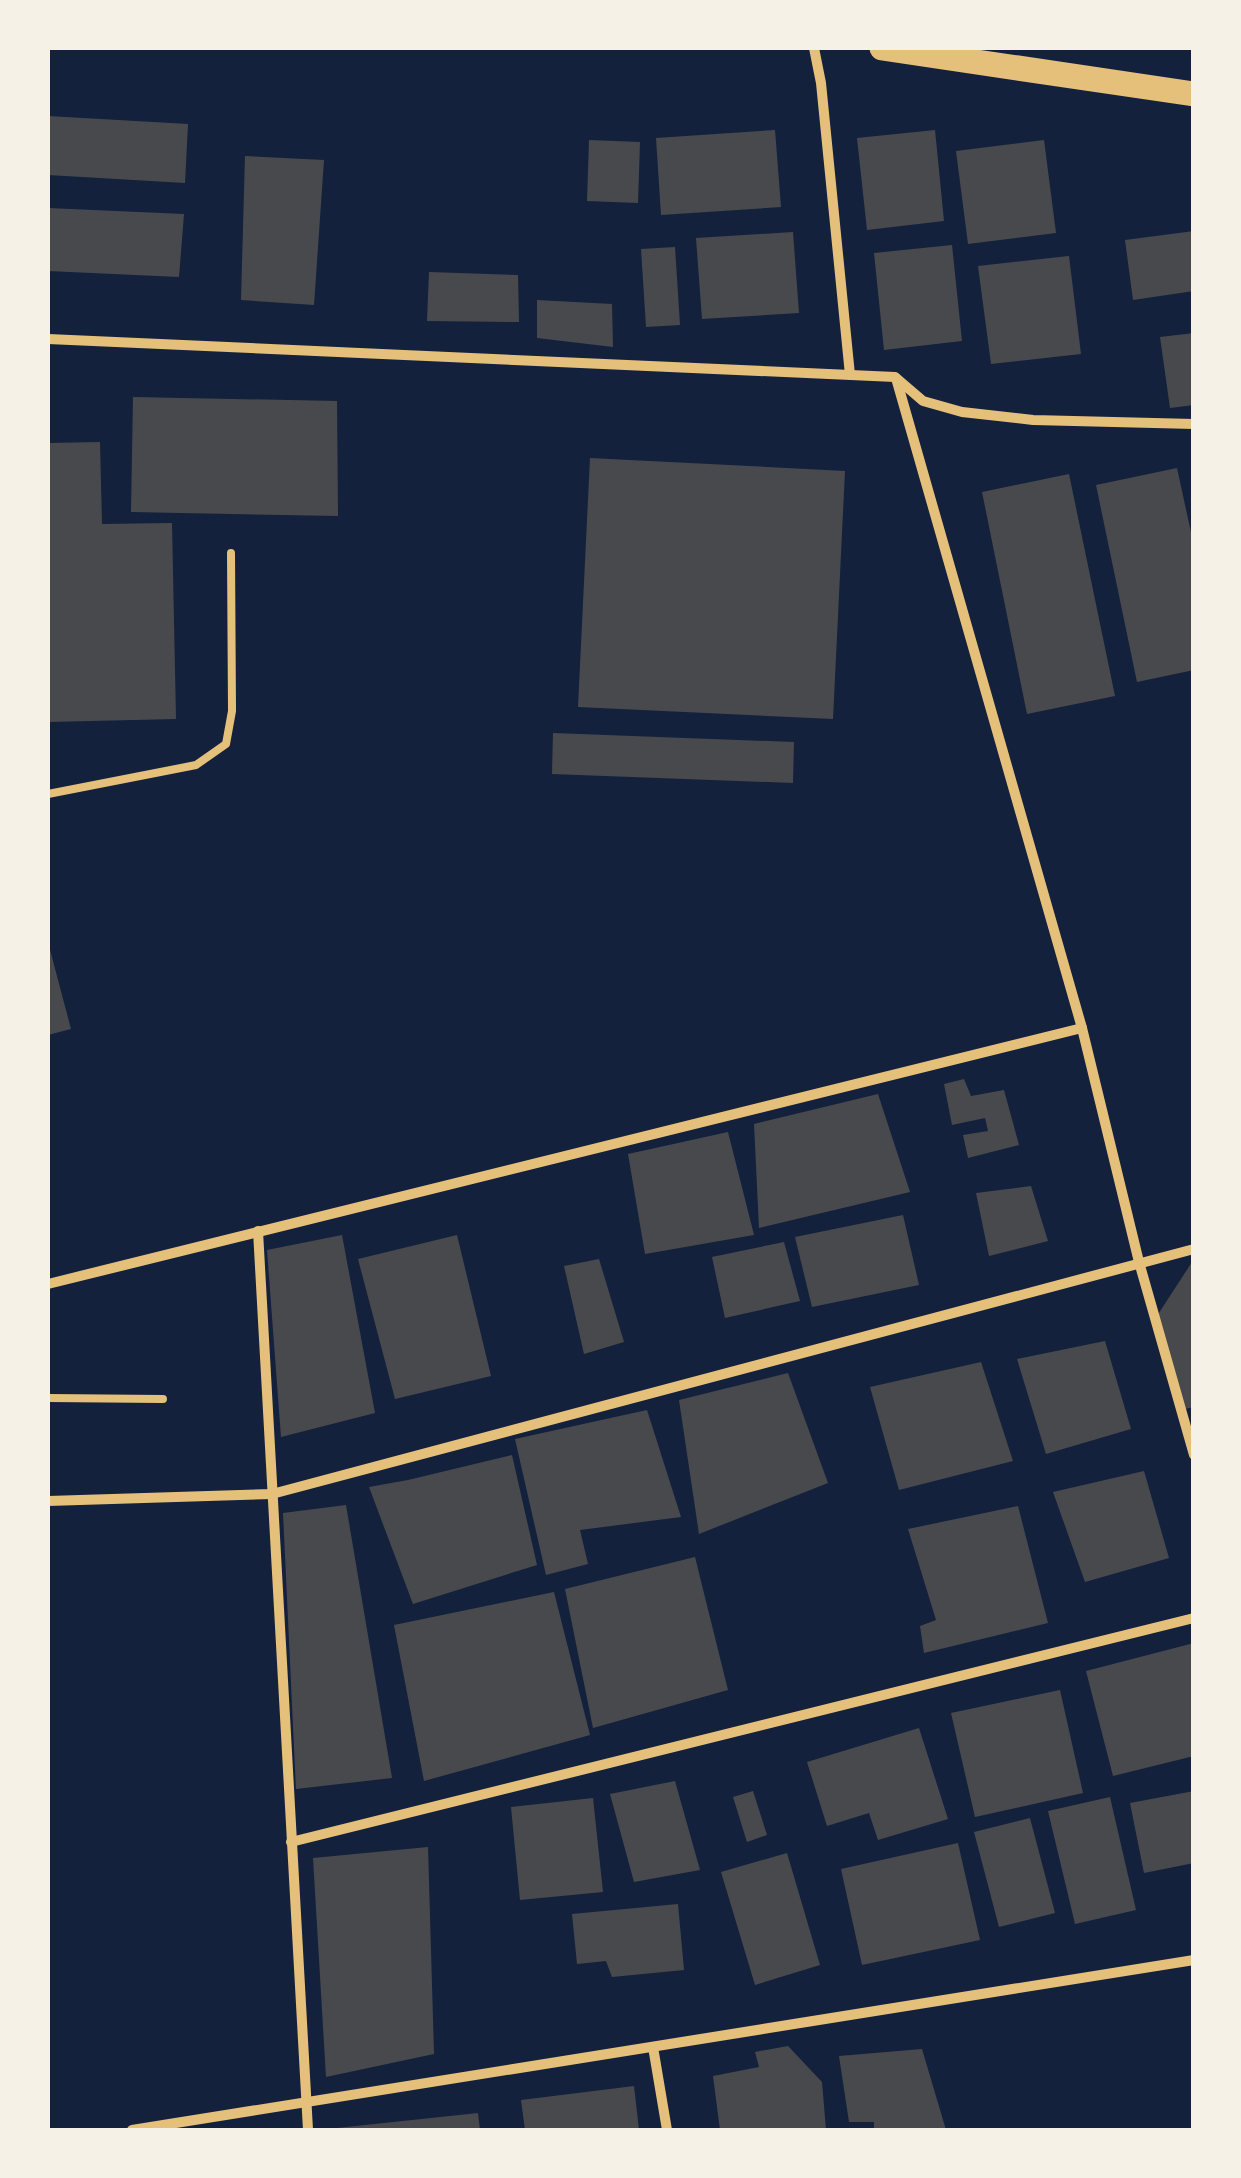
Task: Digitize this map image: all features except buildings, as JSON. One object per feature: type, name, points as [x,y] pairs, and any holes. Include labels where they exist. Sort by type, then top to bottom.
[{"type":"main road","points":[[882,48],[1194,94]]},
{"type":"street","points":[[814,48],[821,83],[850,375]]},
{"type":"street","points":[[48,339],[895,376],[923,402],[962,412],[1033,420],[1194,424]]},
{"type":"street","points":[[895,376],[1082,1028],[1139,1262],[1194,1455]]},
{"type":"street","points":[[48,1284],[1082,1028]]},
{"type":"street","points":[[258,1232],[308,2130]]},
{"type":"street","points":[[48,1501],[272,1494],[1194,1248]]},
{"type":"street","points":[[291,1842],[1194,1618]]},
{"type":"street","points":[[132,2130],[1194,1960]]},
{"type":"street","points":[[654,2047],[666,2130]]},
{"type":"lane","points":[[48,794],[196,765],[226,744],[232,712],[231,552]]},
{"type":"lane","points":[[48,1398],[163,1398]]}]
